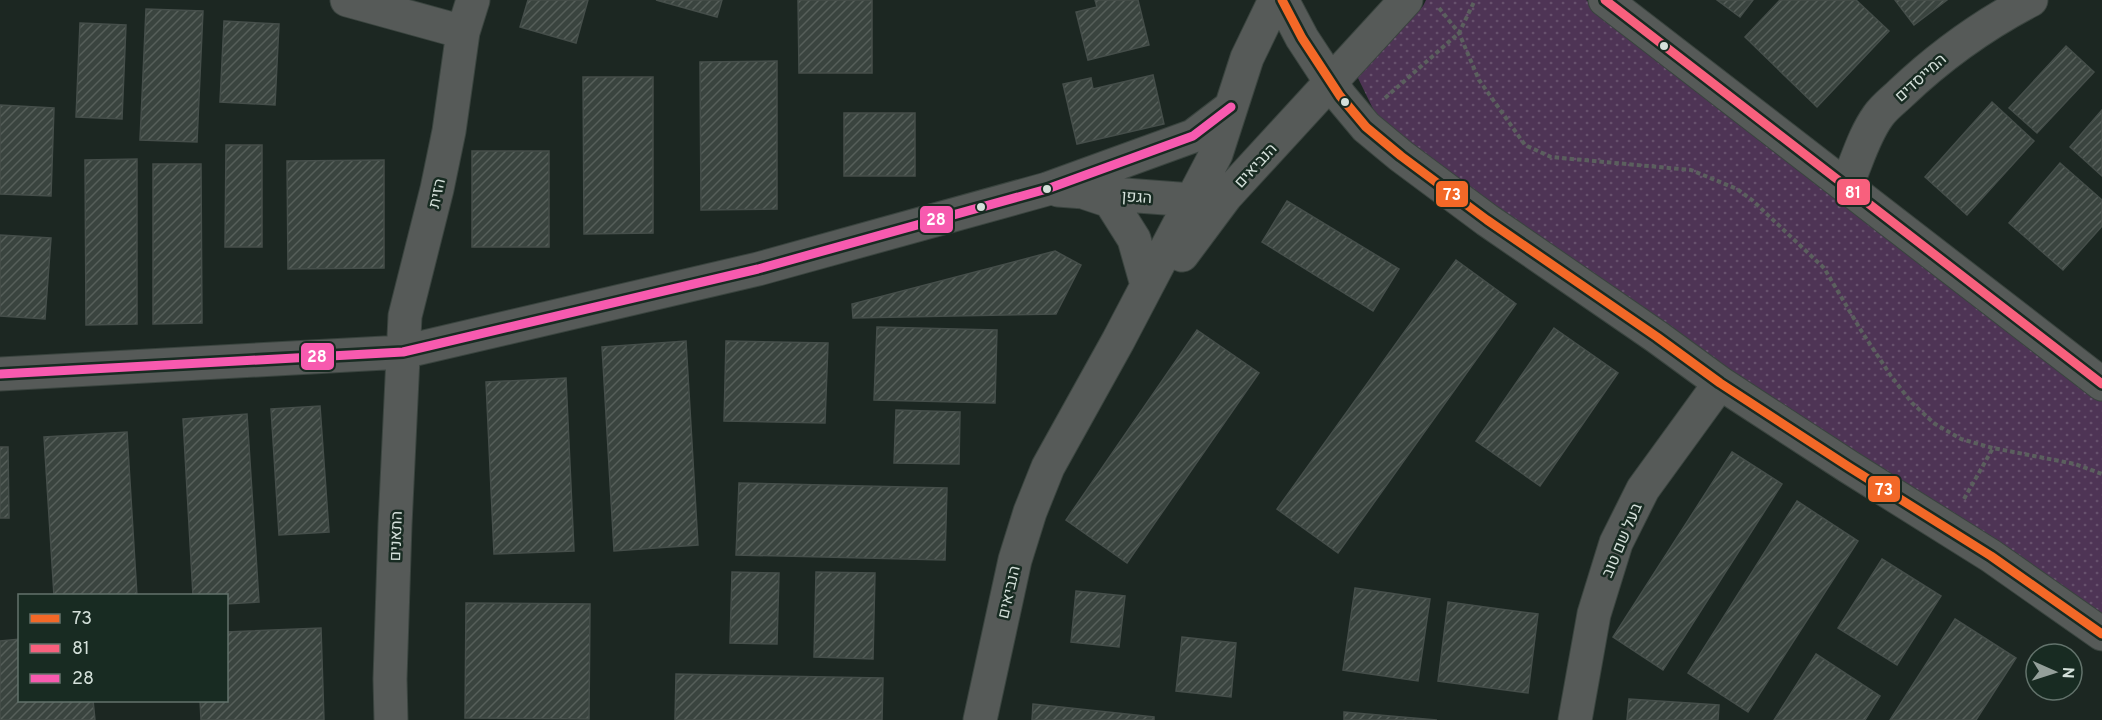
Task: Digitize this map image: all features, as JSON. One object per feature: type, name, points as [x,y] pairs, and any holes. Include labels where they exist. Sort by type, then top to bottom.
[{"type":"street","points":[[347,0],[463,32]]},
{"type":"street","name":"הזית","points":[[403,352],[405,316],[437,189],[449,131],[463,32],[473,0]]},
{"type":"street","name":"הנביאים","points":[[980,720],[1015,560],[1030,512],[1048,467],[1118,341],[1216,154],[1246,58],[1275,0]]},
{"type":"street","points":[[1282,0],[1302,38],[1360,120],[1401,156],[1720,383],[1991,556],[2102,634]]},
{"type":"street","name":"הנביאים","points":[[1118,341],[1226,196],[1406,0]]},
{"type":"street","points":[[1605,0],[2102,384]]},
{"type":"street","name":"המייסדים","points":[[1846,186],[1861,145],[1879,114],[1913,81],[1951,50],[1985,26],[2031,0]]},
{"type":"street","name":"הגפן","points":[[0,374],[403,352],[758,269],[1047,189],[1193,136],[1231,107]]},
{"type":"street","name":"הגפן","points":[[1047,189],[1192,200],[1226,196]]},
{"type":"street","points":[[1081,192],[1110,201],[1134,239],[1147,285]]},
{"type":"street","name":"התאנים","points":[[391,720],[390,679],[403,352]]},
{"type":"street","name":"בעל שם טוב","points":[[1575,720],[1594,614],[1616,543],[1643,489],[1720,383]]},
{"type":"path","points":[[1433,0],[1460,33],[1479,80],[1525,144],[1551,157],[1691,171],[1737,189],[1752,200],[1824,268],[1862,332],[1912,402],[1935,424],[1961,439],[1993,448],[2075,464],[2102,474]]},
{"type":"path","points":[[1360,120],[1460,33],[1475,0]]},
{"type":"path","points":[[1959,508],[1993,448]]},
{"type":"shaded area","points":[[1426,0],[1586,0],[1672,55],[2102,389],[2102,619],[1724,372],[1379,121],[1357,76],[1423,6]]},
{"type":"building","points":[[528,0],[588,0],[576,43],[520,27]]},
{"type":"building","points":[[656,0],[722,0],[717,17]]},
{"type":"building","points":[[798,0],[872,0],[872,73],[799,73]]},
{"type":"building","points":[[1095,0],[1138,0],[1149,45],[1088,60],[1076,12],[1097,7]]},
{"type":"building","points":[[1717,0],[1753,0],[1740,17]]},
{"type":"building","points":[[1780,0],[1856,0],[1889,31],[1817,107],[1745,37]]},
{"type":"building","points":[[1895,0],[1947,0],[1914,25]]},
{"type":"building","points":[[146,9],[203,11],[197,142],[140,140]]},
{"type":"building","points":[[224,21],[279,24],[275,105],[220,102]]},
{"type":"building","points":[[80,23],[126,25],[122,119],[76,117]]},
{"type":"building","points":[[2066,46],[2094,72],[2037,133],[2009,108]]},
{"type":"building","points":[[777,61],[777,209],[701,210],[700,62]]},
{"type":"building","points":[[1153,75],[1164,124],[1077,144],[1063,84],[1091,78],[1093,89]]},
{"type":"building","points":[[583,77],[653,77],[653,233],[584,234]]},
{"type":"building","points":[[1992,102],[2034,141],[1967,215],[1925,177]]},
{"type":"building","points":[[0,105],[54,108],[51,196],[0,194]]},
{"type":"building","points":[[2102,110],[2102,176],[2070,147]]},
{"type":"building","points":[[844,113],[915,113],[915,176],[844,176]]},
{"type":"building","points":[[226,145],[262,145],[262,247],[225,247]]},
{"type":"building","points":[[472,151],[549,151],[549,247],[472,247]]},
{"type":"building","points":[[137,159],[137,324],[86,325],[85,160]]},
{"type":"building","points":[[384,160],[384,268],[288,269],[287,161]]},
{"type":"building","points":[[2060,163],[2102,200],[2102,226],[2063,270],[2009,223]]},
{"type":"building","points":[[153,164],[201,164],[202,323],[153,324]]},
{"type":"building","points":[[1287,201],[1399,269],[1373,311],[1262,242]]},
{"type":"building","points":[[0,235],[51,238],[45,319],[0,316]]},
{"type":"building","points":[[1055,251],[1081,265],[1056,314],[853,318],[852,304]]},
{"type":"building","points":[[1456,260],[1516,304],[1338,553],[1277,509]]},
{"type":"building","points":[[877,327],[997,330],[995,403],[874,400]]},
{"type":"building","points":[[1554,328],[1618,373],[1540,486],[1476,441]]},
{"type":"building","points":[[1197,330],[1259,373],[1127,563],[1066,520]]},
{"type":"building","points":[[686,341],[698,545],[614,551],[602,347]]},
{"type":"building","points":[[726,341],[828,343],[825,423],[724,421]]},
{"type":"building","points":[[566,378],[574,551],[494,554],[486,382]]},
{"type":"building","points":[[320,406],[329,532],[279,535],[271,409]]},
{"type":"building","points":[[896,410],[960,412],[959,464],[894,463]]},
{"type":"building","points":[[247,414],[259,602],[228,604],[228,594],[193,594],[183,419]]},
{"type":"building","points":[[127,432],[137,594],[54,594],[44,437]]},
{"type":"building","points":[[0,447],[8,447],[9,518],[0,518]]},
{"type":"building","points":[[1732,452],[1782,484],[1663,670],[1613,637]]},
{"type":"building","points":[[739,483],[947,488],[945,560],[736,555]]},
{"type":"building","points":[[1797,501],[1858,541],[1748,712],[1688,673]]},
{"type":"building","points":[[1882,559],[1941,596],[1897,665],[1838,628]]},
{"type":"building","points":[[732,572],[779,573],[777,644],[730,643]]},
{"type":"building","points":[[816,572],[875,573],[873,659],[814,657]]},
{"type":"building","points":[[1355,588],[1430,599],[1418,681],[1343,670]]},
{"type":"building","points":[[1076,591],[1125,596],[1119,647],[1071,642]]},
{"type":"building","points":[[1448,602],[1538,614],[1528,693],[1438,681]]},
{"type":"building","points":[[466,603],[590,604],[589,719],[465,718]]},
{"type":"building","points":[[1955,619],[2016,658],[1976,720],[1890,720]]},
{"type":"building","points":[[321,628],[324,720],[201,720],[200,702],[228,702],[228,632]]},
{"type":"building","points":[[1182,637],[1236,643],[1231,697],[1176,691]]},
{"type":"building","points":[[18,639],[18,702],[93,702],[95,720],[0,720],[0,641]]},
{"type":"building","points":[[1816,654],[1880,696],[1865,720],[1774,720]]},
{"type":"building","points":[[676,674],[883,678],[882,720],[675,720]]},
{"type":"building","points":[[1629,699],[1719,705],[1718,720],[1627,720]]},
{"type":"building","points":[[1033,704],[1154,717],[1154,720],[1032,720]]},
{"type":"building","points":[[1344,712],[1437,720],[1344,720]]},
{"type":"transit line","name":"73","points":[[1282,0],[1302,38],[1340,96],[1366,127],[1401,156],[1487,220],[1720,383],[1991,556],[2102,634]]},
{"type":"transit line","name":"81","points":[[1605,0],[2102,384]]},
{"type":"transit line","name":"28","points":[[0,374],[403,352],[758,269],[1047,189],[1193,136],[1231,107]]}]
